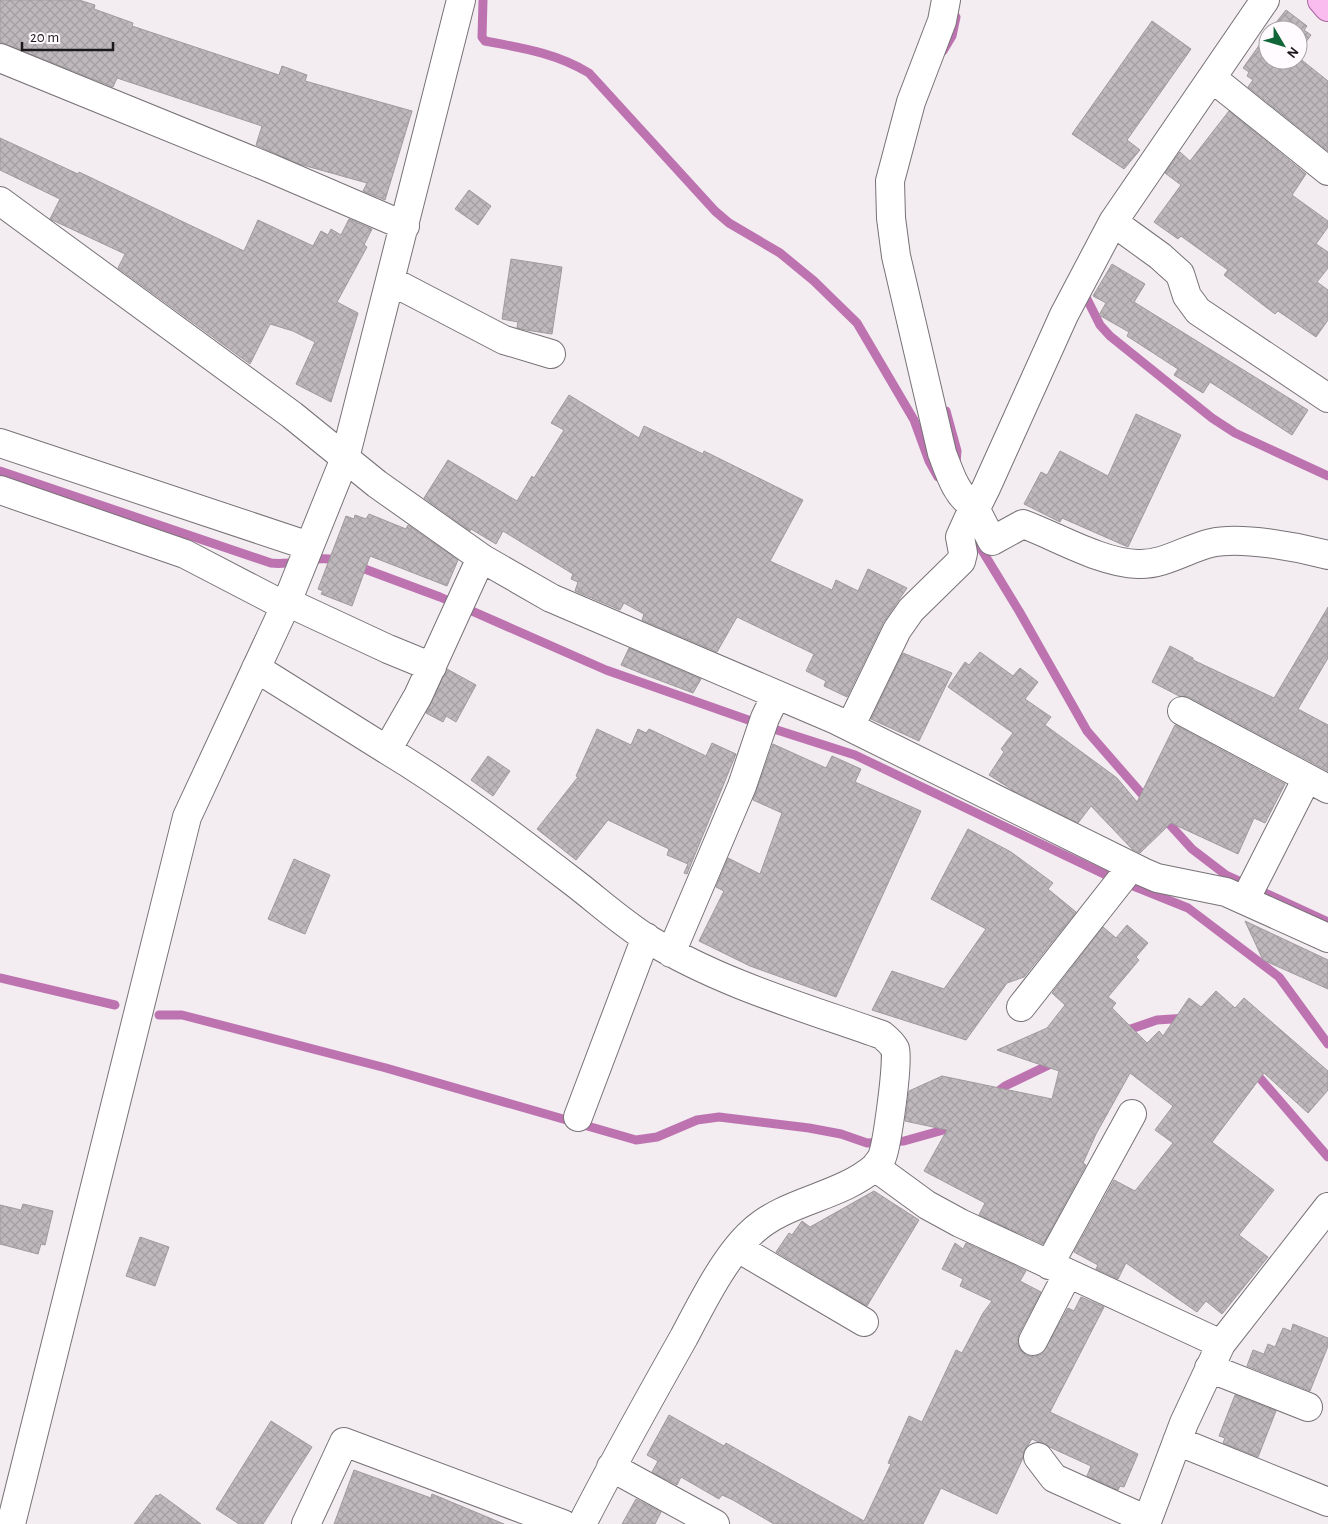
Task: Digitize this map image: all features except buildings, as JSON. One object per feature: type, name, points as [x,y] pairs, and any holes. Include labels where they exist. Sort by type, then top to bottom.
[{"type":"main road","points":[[1322,0],[1328,7]]},
{"type":"street","points":[[9,1508],[187,817],[288,597],[345,458],[461,0]]},
{"type":"street","points":[[946,0],[942,21],[911,102],[890,181],[891,218],[896,256],[942,453],[955,483],[969,503],[974,506],[992,541],[1023,524],[1111,560],[1136,564],[1151,564],[1208,544],[1228,540],[1328,555]]},
{"type":"street","points":[[850,728],[897,630],[911,610],[961,561],[963,553],[960,537],[974,506],[979,502],[986,488],[1064,315],[1113,222],[1265,0]]},
{"type":"street","points":[[0,58],[270,168],[405,226]]},
{"type":"street","points":[[1212,78],[1328,171]]},
{"type":"street","points":[[0,200],[292,415],[345,458],[481,558],[551,598],[850,728],[1130,867],[1157,878],[1226,892],[1250,891],[1328,938]]},
{"type":"street","points":[[1113,222],[1160,256],[1180,274],[1187,296],[1198,311],[1328,398]]},
{"type":"street","points":[[391,281],[504,340],[551,354]]},
{"type":"street","points":[[0,442],[308,547]]},
{"type":"street","points":[[0,490],[185,554],[288,597],[388,649],[432,667]]},
{"type":"street","points":[[387,750],[418,696],[481,558]]},
{"type":"street","points":[[256,668],[425,772],[487,816],[646,938],[671,953],[729,979],[882,1035],[895,1050],[896,1062],[881,1158],[875,1167],[860,1180],[769,1218],[751,1232],[738,1248],[707,1296],[611,1467],[582,1524]]},
{"type":"street","points":[[671,953],[742,786],[765,718],[776,695]]},
{"type":"street","points":[[1182,711],[1318,783],[1250,891]]},
{"type":"street","points":[[1021,1007],[1130,867]]},
{"type":"street","points":[[578,1117],[646,938]]},
{"type":"street","points":[[1033,1341],[1058,1269],[1132,1114]]},
{"type":"street","points":[[875,1167],[927,1205],[960,1224],[1220,1344]]},
{"type":"street","points":[[1038,1458],[1054,1478],[1146,1522],[1177,1441],[1220,1344],[1325,1215]]},
{"type":"street","points":[[738,1248],[864,1322]]},
{"type":"street","points":[[1209,1368],[1308,1406]]},
{"type":"street","points":[[1177,1441],[1328,1502]]},
{"type":"street","points":[[306,1524],[344,1442],[563,1524]]},
{"type":"street","points":[[611,1467],[715,1524]]},
{"type":"waterway","points":[[483,0],[482,37],[485,41],[551,56],[589,73],[715,211],[729,223],[780,253],[814,281],[857,323],[914,420],[929,461],[938,477]]},
{"type":"waterway","points":[[943,51],[952,36],[956,17]]},
{"type":"waterway","points":[[1087,299],[1100,325],[1110,336],[1212,418],[1235,433],[1328,476]]},
{"type":"waterway","points":[[946,411],[957,451],[956,464]]},
{"type":"waterway","points":[[0,471],[271,563],[289,563],[315,559],[342,561]]},
{"type":"waterway","points":[[969,529],[1019,611],[1087,731],[1148,801]]},
{"type":"waterway","points":[[354,565],[440,597],[606,670],[777,730],[855,755],[1106,875],[1188,908],[1279,977],[1328,1044]]},
{"type":"waterway","points":[[1162,816],[1192,849],[1226,875],[1328,922]]},
{"type":"waterway","points":[[0,978],[115,1005]]},
{"type":"waterway","points":[[159,1015],[182,1015],[386,1068],[636,1140],[657,1137],[697,1120],[719,1117],[809,1128],[841,1134],[867,1143],[904,1141],[947,1129],[954,1124]]},
{"type":"waterway","points":[[1122,1032],[1157,1020],[1187,1018]]},
{"type":"waterway","points":[[992,1096],[1005,1086],[1055,1062]]},
{"type":"waterway","points":[[1253,1070],[1328,1157]]}]
